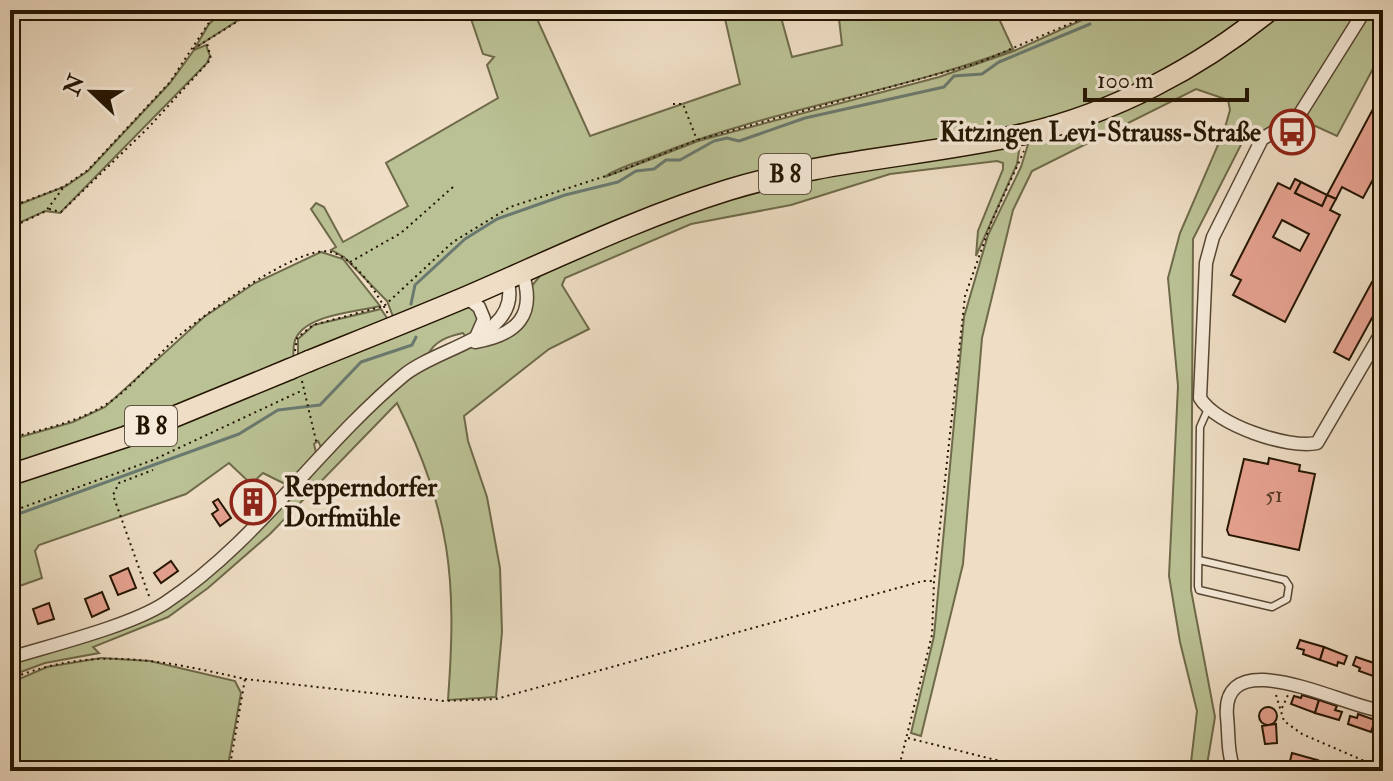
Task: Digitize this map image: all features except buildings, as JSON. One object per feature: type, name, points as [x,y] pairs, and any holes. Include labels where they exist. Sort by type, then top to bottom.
[{"type":"main road","name":"B 8","points":[[10,475],[100,446],[672,210],[800,171],[1026,133],[1130,98],[1198,61],[1270,10]]},
{"type":"street","points":[[1365,10],[1298,117],[1262,139],[1213,237],[1206,263],[1199,393],[1208,409],[1229,422],[1286,442],[1317,443],[1383,330]]},
{"type":"street","points":[[10,658],[154,608],[203,573],[400,378],[428,358],[497,325],[510,302],[514,275]]},
{"type":"street","points":[[460,344],[497,337],[518,323],[528,302],[514,275]]},
{"type":"street","points":[[466,297],[479,307],[484,319],[477,335]]},
{"type":"street","points":[[1235,771],[1226,707],[1228,699],[1239,686],[1270,679],[1294,683],[1383,711]]},
{"type":"lane","points":[[1199,560],[1285,580],[1289,586],[1287,599],[1272,607],[1204,593],[1198,586],[1200,427],[1208,409]]},
{"type":"path","points":[[10,207],[63,187],[108,151],[170,82],[208,24],[223,10]]},
{"type":"path","points":[[193,49],[256,10]]},
{"type":"path","points":[[10,438],[73,421],[104,405],[203,317],[292,261],[321,251],[335,253],[349,263],[384,306],[453,242],[497,213],[697,140],[938,76],[1014,50],[1102,10]]},
{"type":"path","points":[[49,209],[61,212],[182,94],[211,59],[207,43]]},
{"type":"path","points":[[673,104],[678,102],[686,109],[697,140]]},
{"type":"path","points":[[898,771],[932,635],[934,581],[965,296],[991,223],[1022,158],[1026,133]]},
{"type":"path","points":[[10,228],[49,209],[63,187]]},
{"type":"path","points":[[349,263],[401,233],[453,187]]},
{"type":"path","points":[[10,512],[153,460],[304,389]]},
{"type":"path","points":[[306,401],[320,459]]},
{"type":"path","points":[[153,470],[119,483],[113,495],[154,608]]},
{"type":"path","points":[[10,679],[64,662],[124,657],[245,679],[444,701],[496,699],[923,581],[934,581]]},
{"type":"path","points":[[229,771],[245,679]]},
{"type":"path","points":[[1270,679],[1284,721],[1302,734],[1383,769]]},
{"type":"path","points":[[1281,709],[1294,683]]},
{"type":"path","points":[[907,738],[1040,771]]},
{"type":"green space","points":[[225,10],[254,10],[195,48],[209,24]]},
{"type":"green space","points":[[468,10],[533,10],[590,136],[740,84],[723,10],[779,10],[792,57],[842,45],[838,10],[995,10],[1013,49],[924,78],[698,140],[628,165],[605,177],[698,141],[939,77],[1014,51],[1104,10],[1225,10],[1226,17],[1238,10],[1261,10],[1179,66],[1049,122],[829,159],[394,319],[387,301],[344,257],[331,250],[336,247],[311,209],[316,203],[324,207],[343,242],[408,206],[386,163],[498,98],[487,65],[494,57],[483,54]]},
{"type":"green space","points":[[1279,10],[1359,10],[1291,119],[1262,134],[1249,129],[1193,239],[1191,590],[1215,717],[1206,771],[1190,771],[1197,711],[1180,642],[1169,576],[1178,386],[1168,278],[1180,233],[1230,110],[1228,100],[1196,89],[1032,171],[1013,210],[982,338],[963,564],[921,736],[911,733],[934,636],[964,317],[988,235],[1021,167],[1030,138],[1082,120]]},
{"type":"green space","points":[[1367,10],[1383,10],[1383,50],[1337,136],[1300,119]]},
{"type":"green space","points":[[206,45],[210,56],[207,63],[60,213],[45,211],[10,227],[10,208],[66,186],[88,171],[170,83],[194,50]]},
{"type":"green space","points":[[1016,142],[1020,145],[1017,164],[976,256],[978,231],[1003,169],[1003,163],[997,161],[890,174],[791,205],[691,224],[565,278],[562,285],[589,329],[549,349],[464,416],[468,441],[487,497],[500,568],[502,632],[496,697],[448,700],[451,618],[446,547],[429,479],[397,403],[270,534],[208,588],[168,617],[93,647],[99,653],[45,663],[10,676],[10,662],[167,605],[390,392],[430,360],[512,333],[530,288],[544,271],[727,195]]},
{"type":"green space","points":[[321,252],[343,259],[380,306],[323,318],[303,329],[295,340],[290,366],[10,470],[10,440],[73,422],[105,407],[204,317],[255,283]]},
{"type":"green space","points":[[465,304],[481,315],[475,333],[466,337],[463,333],[458,334],[438,343],[323,451],[318,441],[314,444],[317,457],[289,486],[263,473],[251,484],[229,463],[186,494],[39,545],[35,551],[42,578],[14,588],[10,576],[10,480]]},
{"type":"green space","points":[[381,309],[389,321],[298,357],[298,339],[314,325]]},
{"type":"green space","points":[[101,658],[150,661],[235,681],[241,693],[227,771],[10,771],[10,683],[47,667]]},
{"type":"waterway","points":[[1109,15],[1117,10]]},
{"type":"waterway","points":[[411,304],[415,285],[465,239],[497,219],[565,195],[618,182],[636,171],[654,169],[666,160],[680,160],[714,141],[727,138],[739,141],[805,118],[944,87],[954,76],[982,74],[999,62],[1090,24]]},
{"type":"waterway","points":[[10,517],[239,434],[278,410],[320,405],[361,362],[412,345],[416,337]]},
{"type":"place","name":"Kitzingen Levi-Strauss-Straße","points":[[1292,132]]},
{"type":"place","name":"Repperndorfer Dorfmühle","points":[[253,502]]}]
